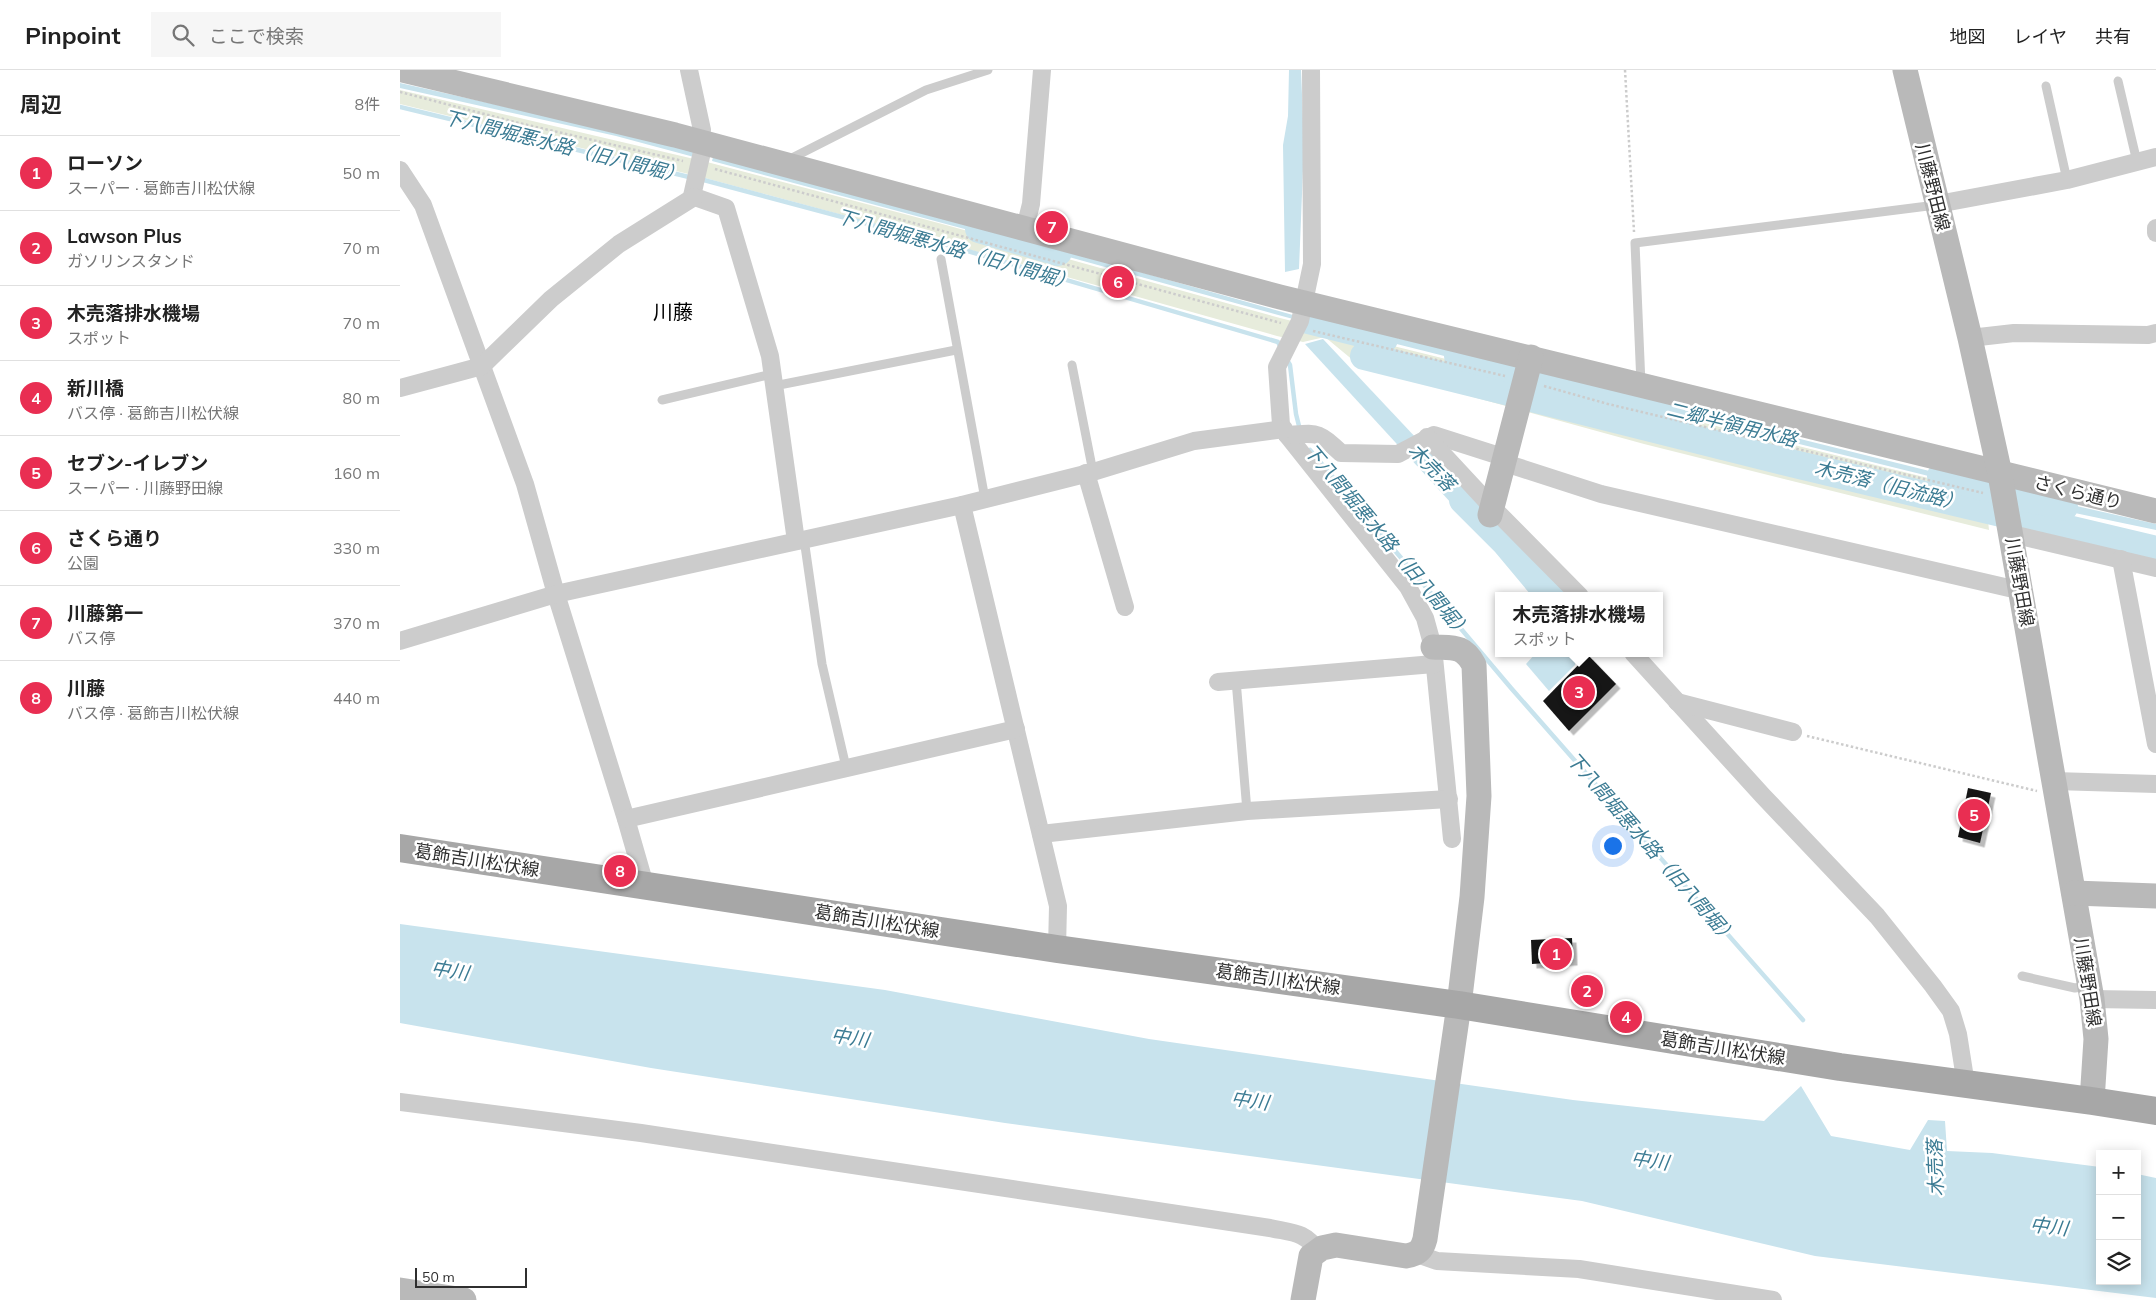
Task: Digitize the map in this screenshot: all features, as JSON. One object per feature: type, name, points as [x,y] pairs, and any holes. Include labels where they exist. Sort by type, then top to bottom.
[{"type":"main road","name":"葛飾吉川松伏線","points":[[400,848],[1057,949],[1459,1004],[1721,1048],[2156,1111]]},
{"type":"street","name":"さくら通り","points":[[402,70],[701,153],[782,164],[1025,228],[1253,290],[1302,311],[1529,368],[1641,384],[2001,479],[2156,511]]},
{"type":"street","points":[[400,388],[482,366],[551,298],[604,256],[653,221],[693,196],[701,153],[702,130],[689,70]]},
{"type":"street","points":[[1025,228],[1031,204],[1042,70]]},
{"type":"street","points":[[1311,70],[1312,264],[1302,311],[1277,367],[1281,425],[1408,586],[1425,618],[1433,656],[1450,799],[1452,839]]},
{"type":"street","name":"川藤野田線","points":[[1905,70],[1970,338],[2012,531],[2091,992],[2096,1039],[2092,1101]]},
{"type":"street","points":[[1938,204],[2067,180],[2156,158]]},
{"type":"street","points":[[400,170],[423,205],[524,484],[645,885]]},
{"type":"street","points":[[693,196],[726,208],[770,356],[800,540]]},
{"type":"street","points":[[2156,228],[2156,233]]},
{"type":"street","points":[[1970,338],[2014,333],[2148,335],[2156,333]]},
{"type":"street","points":[[1491,511],[1529,368]]},
{"type":"street","points":[[400,641],[556,594],[962,506],[1090,472],[1194,441],[1285,432],[1316,433],[1325,438],[1341,453],[1398,454],[1434,435],[1601,494],[2022,591]]},
{"type":"street","points":[[1428,437],[1491,511],[1576,592]]},
{"type":"street","points":[[1090,472],[1125,607]]},
{"type":"street","points":[[962,506],[1058,906],[1057,949]]},
{"type":"street","points":[[2012,531],[2156,568]]},
{"type":"street","points":[[2121,559],[2156,744]]},
{"type":"street","points":[[1218,682],[1433,656],[1460,649],[1468,654],[1474,665],[1479,796],[1472,897],[1459,1004],[1421,1246]]},
{"type":"street","points":[[1637,657],[1763,796],[1877,916],[1933,986],[1951,1011],[1958,1034],[1964,1072],[1963,1084]]},
{"type":"street","points":[[1677,702],[1793,732]]},
{"type":"street","points":[[626,818],[1016,729]]},
{"type":"street","points":[[2056,788],[2156,784]]},
{"type":"street","points":[[1041,834],[1247,810],[1450,799]]},
{"type":"street","points":[[2074,893],[2156,896]]},
{"type":"street","points":[[2091,992],[2156,1000]]},
{"type":"street","points":[[400,1102],[641,1132],[1270,1228],[1296,1233],[1309,1239],[1318,1251]]},
{"type":"street","points":[[1303,1300],[1311,1256],[1322,1248],[1336,1245],[1392,1255],[1421,1246]]},
{"type":"street","points":[[1421,1246],[1437,1261],[1579,1270],[1773,1300]]},
{"type":"street","points":[[400,1290],[464,1300]]},
{"type":"lane","points":[[782,164],[789,158],[926,90],[988,70]]},
{"type":"lane","points":[[2118,81],[2138,162]]},
{"type":"lane","points":[[2046,86],[2067,180]]},
{"type":"lane","points":[[1641,384],[1635,243],[1938,204]]},
{"type":"lane","points":[[941,259],[956,350],[985,500]]},
{"type":"lane","points":[[662,400],[956,350]]},
{"type":"lane","points":[[1072,364],[1090,472]]},
{"type":"lane","points":[[800,540],[822,664],[846,767]]},
{"type":"lane","points":[[1236,680],[1247,810]]},
{"type":"lane","points":[[2022,976],[2091,992]]},
{"type":"path","points":[[1625,70],[1635,243]]},
{"type":"path","points":[[1793,732],[2056,788]]},
{"type":"green space","points":[[400,90],[707,162],[946,225],[1280,318],[1985,492],[1989,530],[1644,444],[1360,366],[1325,337],[1303,342],[1277,336],[946,243],[705,178],[400,104]]},
{"type":"water","points":[[1289,70],[1301,70],[1304,144],[1299,269],[1285,272],[1283,145],[1288,116]]},
{"type":"water","points":[[400,83],[618,132],[695,152],[694,157],[616,136],[400,88]]},
{"type":"water","points":[[713,157],[1015,237],[1013,242],[712,161]]},
{"type":"water","points":[[1023,239],[1293,315],[1293,319],[1022,244]]},
{"type":"water","points":[[1350,328],[1494,359],[1492,368],[1349,332]]},
{"type":"water","points":[[1323,339],[1481,507],[1475,529],[1305,344]]},
{"type":"water","points":[[1566,380],[1626,395],[1625,401],[1560,385]]},
{"type":"water","points":[[1635,398],[1978,483],[1977,488],[1634,403]]},
{"type":"water","points":[[2028,495],[2156,524],[2156,530],[2070,512],[2026,500]]},
{"type":"water","points":[[1507,535],[1558,592],[1531,592],[1496,552],[1502,536]]},
{"type":"water","points":[[1532,657],[1576,657],[1575,665],[1549,691],[1526,664]]},
{"type":"water","name":"中川","points":[[400,924],[885,990],[1149,1039],[1573,1100],[1764,1121],[1801,1086],[1831,1136],[1910,1150],[1928,1120],[1945,1121],[1947,1151],[1992,1153],[2096,1166],[2096,1285],[2141,1285],[2141,1175],[2156,1178],[2156,1298],[1815,1256],[1582,1201],[1005,1123],[651,1068],[400,1023]]},
{"type":"building","points":[[1586,657],[1590,657],[1616,684],[1569,731],[1543,701]]},
{"type":"building","points":[[1968,788],[1991,793],[1980,843],[1958,837]]},
{"type":"building","points":[[1572,938],[1573,961],[1532,964],[1531,940]]},
{"type":"waterway","name":"下八間堀悪水路（旧八間堀）","points":[[400,107],[693,178]]},
{"type":"waterway","name":"下八間堀悪水路（旧八間堀）","points":[[700,179],[947,245],[1278,342],[1281,348]]},
{"type":"waterway","name":"二郷半領用水路","points":[[979,229],[1058,252]]},
{"type":"waterway","name":"二郷半領用水路","points":[[1308,320],[1384,339]]},
{"type":"waterway","name":"木売落（旧流路）","points":[[1364,356],[1509,392]]},
{"type":"waterway","name":"二郷半領用水路","points":[[1458,356],[1671,408]]},
{"type":"waterway","name":"下八間堀悪水路（旧八間堀）","points":[[1287,360],[1290,365],[1296,414],[1300,430]]},
{"type":"waterway","name":"木売落（旧流路）","points":[[1535,399],[1799,465],[2156,550]]},
{"type":"waterway","name":"下八間堀悪水路（旧八間堀）","points":[[1310,450],[1511,688],[1803,1020]]},
{"type":"waterway","name":"二郷半領用水路","points":[[1941,476],[2064,507]]},
{"type":"waterway","name":"木売落","points":[[1463,500],[1505,542],[1547,592]]},
{"type":"place","name":"川藤第一","points":[[1052,227]]},
{"type":"place","name":"さくら通り","points":[[1118,282]]},
{"type":"place","name":"木売落排水機場","points":[[1579,692]]},
{"type":"place","name":"セブン-イレブン","points":[[1974,815]]},
{"type":"place","name":"川藤","points":[[620,871]]},
{"type":"place","name":"ローソン","points":[[1556,954]]},
{"type":"place","name":"Lawson Plus","points":[[1587,991]]},
{"type":"place","name":"新川橋","points":[[1626,1017]]},
{"type":"district","name":"川藤","points":[[673,311]]}]
